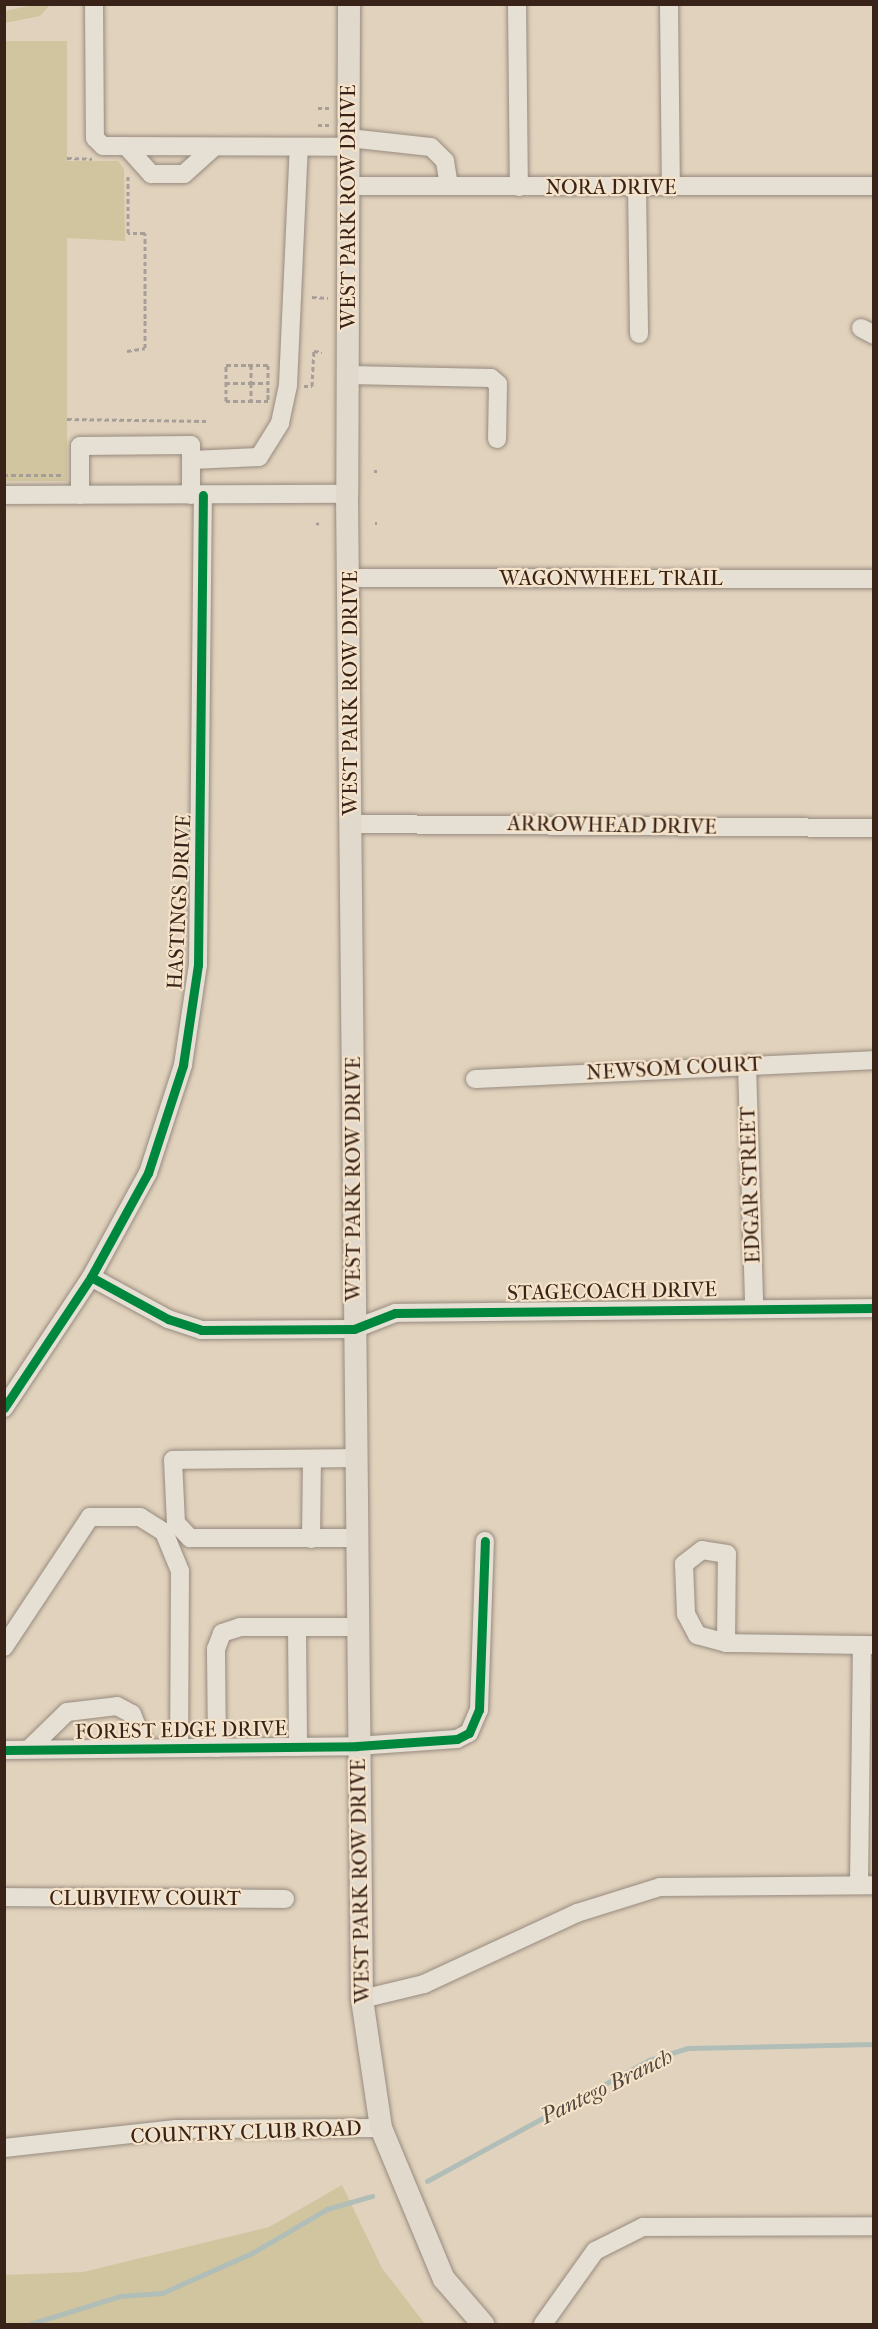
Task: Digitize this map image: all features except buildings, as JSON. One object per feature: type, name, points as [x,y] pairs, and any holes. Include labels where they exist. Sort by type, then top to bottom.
[{"type":"main road","name":"WEST PARK ROW DRIVE","points":[[349,4],[343,137],[348,186],[347,494],[357,1746],[362,1999],[381,2128],[444,2279],[483,2325]]},
{"type":"street","points":[[94,4],[95,138],[103,146],[124,155],[151,174],[184,174],[214,147]]},
{"type":"street","points":[[518,4],[519,187]]},
{"type":"street","points":[[669,4],[671,188]]},
{"type":"street","points":[[124,155],[214,147],[298,147],[343,137],[431,147],[445,161],[449,186]]},
{"type":"street","points":[[80,495],[80,446],[191,445],[191,460],[259,457],[280,423],[288,385],[298,147]]},
{"type":"street","name":"NORA DRIVE","points":[[348,186],[671,188],[873,186]]},
{"type":"street","points":[[637,187],[639,334]]},
{"type":"street","points":[[348,375],[491,378],[498,384],[497,439]]},
{"type":"street","name":"HASTINGS DRIVE","points":[[4,1408],[91,1277],[148,1173],[183,1065],[198,965],[197,495],[191,460]]},
{"type":"street","points":[[4,495],[347,494]]},
{"type":"street","name":"WAGONWHEEL TRAIL","points":[[349,578],[873,579]]},
{"type":"street","name":"ARROWHEAD DRIVE","points":[[351,824],[873,828]]},
{"type":"street","name":"NEWSOM COURT","points":[[475,1079],[747,1064],[873,1060]]},
{"type":"street","name":"EDGAR STREET","points":[[747,1064],[754,1306]]},
{"type":"street","points":[[91,1277],[168,1319],[201,1330],[354,1329]]},
{"type":"street","name":"STAGECOACH DRIVE","points":[[354,1329],[395,1313],[754,1306],[873,1308]]},
{"type":"street","points":[[355,1458],[173,1460],[176,1523],[190,1538],[356,1538]]},
{"type":"street","points":[[311,1539],[312,1460]]},
{"type":"street","points":[[4,1647],[90,1517],[140,1517],[164,1532],[180,1572],[179,1748]]},
{"type":"street","name":"FOREST EDGE DRIVE","points":[[4,1750],[357,1746],[457,1739],[477,1723],[485,1541]]},
{"type":"street","points":[[362,1999],[424,1984],[577,1913],[660,1887],[866,1885],[868,1645],[726,1643],[697,1635],[686,1614],[684,1564],[702,1550],[727,1554],[726,1643]]},
{"type":"street","points":[[217,1748],[216,1649],[222,1634],[240,1627],[356,1627]]},
{"type":"street","points":[[297,1627],[298,1747]]},
{"type":"street","points":[[28,1749],[68,1712],[117,1706],[132,1714],[146,1748]]},
{"type":"street","name":"CLUBVIEW COURT","points":[[4,1897],[285,1899]]},
{"type":"street","name":"COUNTRY CLUB ROAD","points":[[4,2148],[176,2129],[381,2128]]},
{"type":"street","points":[[543,2325],[595,2251],[643,2227],[873,2226]]},
{"type":"path","points":[[318,108],[331,108]]},
{"type":"path","points":[[318,125],[343,137]]},
{"type":"path","points":[[124,155],[128,170],[128,233],[145,233],[145,348],[128,351]]},
{"type":"path","points":[[67,158],[98,159]]},
{"type":"path","points":[[128,170],[134,177]]},
{"type":"path","points":[[226,365],[251,365],[268,365],[268,401],[226,401],[226,365]]},
{"type":"path","points":[[251,365],[251,401]]},
{"type":"path","points":[[226,383],[268,383]]},
{"type":"path","points":[[67,419],[208,421]]},
{"type":"path","points":[[4,475],[80,475]]},
{"type":"shaded area","points":[[34,5],[50,5],[40,16],[5,23],[5,11]]},
{"type":"shaded area","points":[[5,41],[67,41],[67,161],[118,161],[124,169],[125,241],[67,238],[67,481],[5,481]]},
{"type":"shaded area","points":[[342,2185],[382,2268],[425,2324],[5,2324],[5,2275],[83,2272],[269,2227]]},
{"type":"waterway","name":"Pantego Branch","points":[[427,2181],[649,2060],[688,2048],[874,2044]]},
{"type":"waterway","name":"Pantego Branch","points":[[30,2324],[120,2296],[162,2293],[252,2253],[327,2209],[372,2196]]},
{"type":"cycle path","points":[[4,1408],[91,1277],[148,1173],[183,1065],[198,965],[203,495]]},
{"type":"cycle path","points":[[91,1277],[168,1319],[201,1330],[354,1329],[395,1313],[874,1308]]},
{"type":"cycle path","points":[[4,1750],[357,1746],[457,1739],[469,1733],[479,1710],[485,1541]]}]
